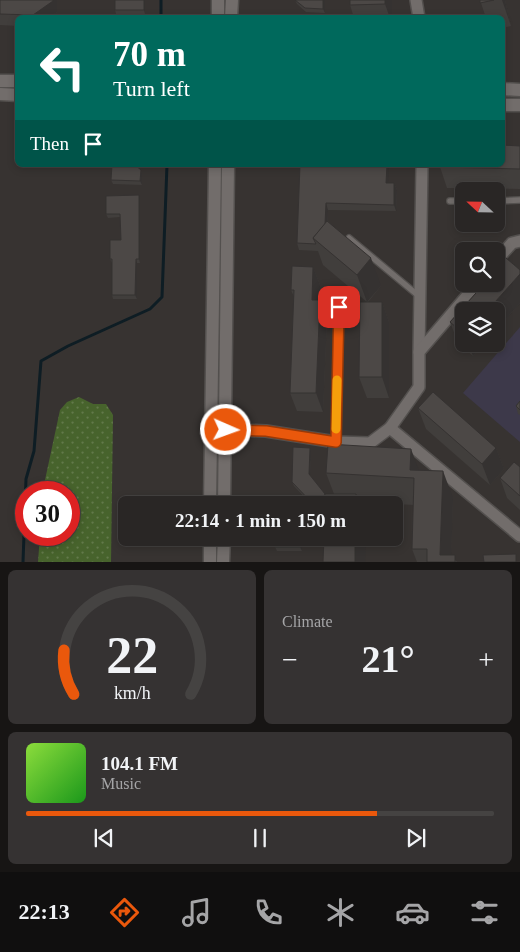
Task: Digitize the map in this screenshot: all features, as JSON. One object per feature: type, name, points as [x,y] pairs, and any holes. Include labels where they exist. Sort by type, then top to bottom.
[{"type":"main road","points":[[218,0],[218,15]]},
{"type":"main road","points":[[231,15],[232,0]]},
{"type":"main road","points":[[0,80],[15,81]]},
{"type":"main road","points":[[505,89],[520,90]]},
{"type":"main road","points":[[0,94],[15,95]]},
{"type":"main road","points":[[505,105],[520,105]]},
{"type":"main road","points":[[210,496],[215,167]]},
{"type":"main road","points":[[224,496],[228,167]]},
{"type":"main road","points":[[210,546],[210,562]]},
{"type":"main road","points":[[223,562],[224,546]]},
{"type":"street","points":[[416,0],[418,15]]},
{"type":"street","points":[[211,429],[266,431],[336,442],[370,444],[390,428],[419,387],[422,167]]},
{"type":"street","points":[[505,251],[512,243],[520,241]]},
{"type":"street","points":[[419,352],[470,292]]},
{"type":"street","points":[[390,428],[520,536]]},
{"type":"lane","points":[[505,200],[520,200]]},
{"type":"lane","points":[[450,201],[455,201]]},
{"type":"lane","points":[[350,238],[420,297]]},
{"type":"lane","points":[[336,442],[339,307]]},
{"type":"shaded area","points":[[520,327],[520,442],[463,393],[498,352],[505,352],[505,344]]},
{"type":"green space","points":[[79,397],[93,404],[106,404],[113,415],[111,562],[38,562],[39,546],[80,546],[80,481],[45,481],[60,410],[67,402]]},
{"type":"building","points":[[0,0],[53,1],[33,15],[0,14]]},
{"type":"building","points":[[115,0],[144,0],[144,10],[115,10]]},
{"type":"building","points":[[295,0],[323,0],[323,9],[305,8]]},
{"type":"building","points":[[350,0],[385,0],[385,4],[350,5]]},
{"type":"building","points":[[480,0],[494,0],[480,3]]},
{"type":"building","points":[[505,145],[520,146],[520,169],[440,167],[505,167]]},
{"type":"building","points":[[112,167],[137,167],[141,170],[140,181],[111,180]]},
{"type":"building","points":[[300,167],[387,167],[386,183],[394,183],[394,205],[326,203],[325,224],[313,238],[316,244],[297,243]]},
{"type":"building","points":[[139,195],[139,259],[136,259],[135,295],[112,295],[110,240],[121,240],[120,214],[106,214],[106,196]]},
{"type":"building","points":[[327,221],[371,258],[357,275],[313,238]]},
{"type":"building","points":[[506,258],[520,270],[520,274],[505,291]]},
{"type":"building","points":[[292,266],[313,267],[312,300],[320,300],[316,393],[290,393],[294,290],[291,290]]},
{"type":"building","points":[[477,292],[504,292],[495,302],[468,302]]},
{"type":"building","points":[[360,302],[382,302],[382,377],[359,377]]},
{"type":"building","points":[[455,316],[455,326],[450,322]]},
{"type":"building","points":[[433,392],[496,448],[482,464],[418,408]]},
{"type":"building","points":[[520,401],[520,410],[516,406]]},
{"type":"building","points":[[328,444],[411,449],[410,470],[443,471],[440,555],[455,555],[455,562],[427,562],[427,549],[412,549],[414,478],[326,473]]},
{"type":"building","points":[[293,447],[310,448],[309,474],[325,496],[305,496],[292,482]]},
{"type":"building","points":[[514,462],[520,467],[520,496],[500,478]]},
{"type":"building","points":[[325,494],[356,494],[356,496],[325,496]]},
{"type":"building","points":[[275,546],[300,546],[300,547]]},
{"type":"building","points":[[324,546],[355,546],[355,562],[323,562]]},
{"type":"building","points":[[516,554],[516,562],[484,562],[483,555]]},
{"type":"waterway","points":[[161,0],[161,15]]},
{"type":"waterway","points":[[23,562],[26,479],[34,451],[41,361],[68,346],[150,309],[162,297],[167,167]]},
{"type":"slow traffic","points":[[336,429],[337,380]]},
{"type":"route","points":[[226,430],[266,431],[336,442],[339,307]]}]
